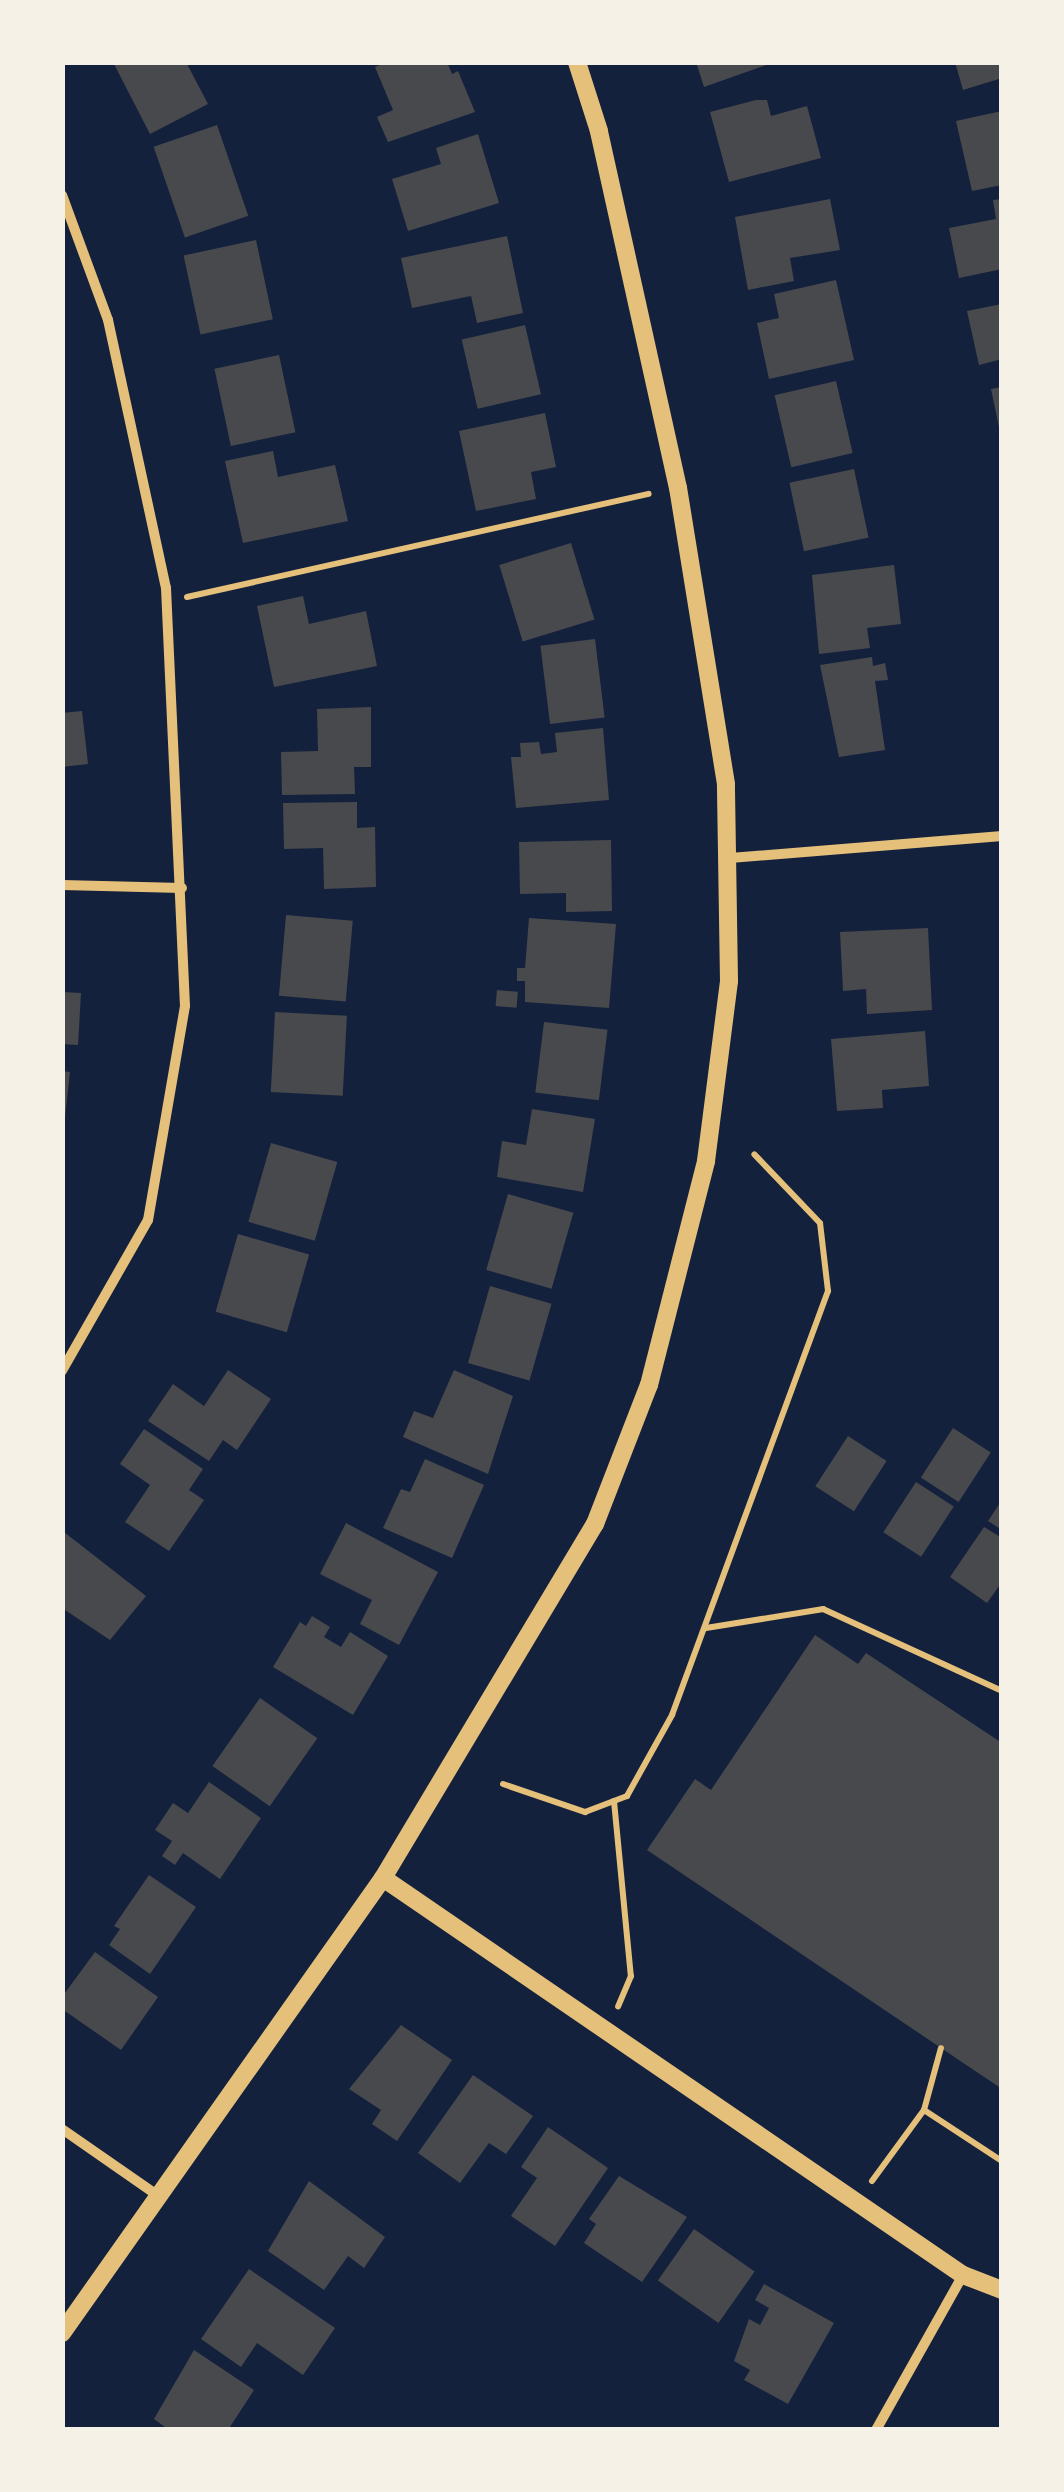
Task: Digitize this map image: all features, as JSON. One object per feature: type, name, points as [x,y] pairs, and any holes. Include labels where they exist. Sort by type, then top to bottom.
[{"type":"street","points":[[62,2333],[161,2198],[383,1878],[595,1524],[649,1384],[706,1161],[729,981],[726,784],[678,488],[599,131],[577,62]]},
{"type":"street","points":[[62,195],[108,320],[167,602],[185,1006],[148,1220],[62,1371]]},
{"type":"street","points":[[730,858],[1002,836]]},
{"type":"street","points":[[62,885],[182,888]]},
{"type":"street","points":[[383,1878],[963,2275],[1002,2290]]},
{"type":"street","points":[[62,2129],[161,2198]]},
{"type":"street","points":[[876,2430],[963,2275]]},
{"type":"path","points":[[167,602],[649,494]]},
{"type":"path","points":[[503,1784],[585,1812],[627,1796],[672,1714],[828,1290],[820,1224],[754,1154]]},
{"type":"path","points":[[704,1628],[823,1608],[1002,1691]]},
{"type":"path","points":[[608,2032],[631,1976],[614,1800]]},
{"type":"path","points":[[856,2202],[924,2110],[941,2048]]},
{"type":"path","points":[[924,2110],[1002,2161]]},
{"type":"building","points":[[113,62],[186,62],[208,104],[150,134]]},
{"type":"building","points":[[387,62],[447,62],[452,74],[458,71],[475,112],[388,142],[377,117],[393,110],[375,67]]},
{"type":"building","points":[[696,62],[772,62],[772,63],[704,87]]},
{"type":"building","points":[[955,62],[1002,62],[1002,78],[963,90]]},
{"type":"building","points":[[767,100],[771,116],[807,106],[821,158],[729,182],[710,112]]},
{"type":"building","points":[[1002,111],[1002,185],[972,191],[956,121]]},
{"type":"building","points":[[217,125],[248,216],[185,238],[154,147]]},
{"type":"building","points":[[478,134],[499,203],[408,231],[392,179],[441,164],[436,148]]},
{"type":"building","points":[[830,199],[840,250],[790,258],[794,281],[748,290],[735,217]]},
{"type":"building","points":[[1002,199],[1002,269],[959,278],[949,228],[996,219],[993,200]]},
{"type":"building","points":[[507,236],[523,313],[477,323],[471,296],[412,308],[401,258]]},
{"type":"building","points":[[256,240],[273,319],[200,335],[184,255]]},
{"type":"building","points":[[836,280],[854,360],[769,379],[757,323],[779,318],[774,294]]},
{"type":"building","points":[[1002,304],[1002,359],[979,365],[967,311]]},
{"type":"building","points":[[525,325],[541,394],[478,409],[462,340]]},
{"type":"building","points":[[279,355],[295,432],[231,446],[214,369]]},
{"type":"building","points":[[836,381],[853,453],[791,467],[775,395]]},
{"type":"building","points":[[1002,387],[1002,432],[1000,432],[991,389]]},
{"type":"building","points":[[545,413],[556,467],[531,472],[536,499],[476,511],[459,431]]},
{"type":"building","points":[[273,451],[278,477],[335,465],[348,521],[243,543],[225,461]]},
{"type":"building","points":[[854,469],[869,537],[804,551],[789,483]]},
{"type":"building","points":[[571,543],[594,620],[523,641],[499,565]]},
{"type":"building","points":[[894,565],[901,624],[867,628],[870,648],[819,654],[812,575]]},
{"type":"building","points":[[303,596],[309,624],[366,611],[377,666],[274,687],[257,606]]},
{"type":"building","points":[[595,639],[605,717],[550,724],[540,646]]},
{"type":"building","points":[[872,657],[873,666],[885,663],[888,680],[875,681],[885,750],[839,757],[820,665]]},
{"type":"building","points":[[371,707],[371,767],[354,767],[355,794],[282,795],[281,752],[318,751],[317,709]]},
{"type":"building","points":[[82,711],[88,764],[62,767],[62,713]]},
{"type":"building","points":[[603,728],[609,800],[516,808],[511,757],[521,757],[520,743],[539,742],[541,754],[557,752],[555,733]]},
{"type":"building","points":[[357,802],[357,828],[375,827],[376,887],[324,889],[323,848],[284,849],[283,803]]},
{"type":"building","points":[[611,840],[612,911],[566,912],[566,893],[520,894],[519,842]]},
{"type":"building","points":[[286,915],[353,921],[346,1002],[279,996]]},
{"type":"building","points":[[529,918],[616,924],[609,1008],[525,1002],[525,981],[517,981],[517,968],[525,968]]},
{"type":"building","points":[[928,928],[932,1010],[867,1014],[866,989],[843,991],[840,932]]},
{"type":"building","points":[[497,990],[518,992],[517,1008],[496,1006]]},
{"type":"building","points":[[62,992],[81,993],[78,1045],[62,1044]]},
{"type":"building","points":[[275,1012],[347,1016],[343,1096],[271,1092]]},
{"type":"building","points":[[544,1022],[608,1030],[599,1100],[535,1092]]},
{"type":"building","points":[[925,1031],[929,1086],[882,1090],[883,1108],[837,1111],[831,1039]]},
{"type":"building","points":[[62,1071],[70,1072],[65,1117],[62,1117]]},
{"type":"building","points":[[532,1109],[595,1119],[583,1192],[497,1177],[502,1141],[526,1145]]},
{"type":"building","points":[[271,1143],[337,1162],[315,1241],[248,1222]]},
{"type":"building","points":[[508,1194],[573,1213],[552,1289],[486,1270]]},
{"type":"building","points":[[238,1234],[309,1254],[287,1332],[216,1312]]},
{"type":"building","points":[[490,1286],[552,1304],[529,1381],[468,1363]]},
{"type":"building","points":[[228,1370],[271,1399],[237,1450],[223,1440],[209,1461],[148,1421],[173,1384],[204,1406]]},
{"type":"building","points":[[454,1370],[513,1396],[488,1474],[403,1437],[414,1411],[433,1418]]},
{"type":"building","points":[[953,1428],[991,1453],[959,1502],[921,1477]]},
{"type":"building","points":[[144,1429],[203,1469],[189,1490],[204,1500],[169,1551],[125,1522],[150,1485],[120,1464]]},
{"type":"building","points":[[848,1436],[887,1461],[854,1511],[815,1486]]},
{"type":"building","points":[[425,1459],[484,1485],[452,1558],[383,1528],[401,1489],[410,1492]]},
{"type":"building","points":[[916,1482],[954,1507],[921,1557],[883,1532]]},
{"type":"building","points":[[1002,1500],[1002,1530],[988,1521]]},
{"type":"building","points":[[346,1523],[438,1572],[399,1645],[360,1624],[372,1600],[320,1574]]},
{"type":"building","points":[[984,1527],[1002,1538],[1002,1582],[987,1603],[950,1577]]},
{"type":"building","points":[[64,1532],[146,1596],[110,1640],[62,1608]]},
{"type":"building","points":[[312,1616],[330,1627],[324,1637],[341,1647],[350,1632],[388,1656],[353,1715],[273,1667],[300,1622],[306,1626]]},
{"type":"building","points":[[815,1635],[858,1664],[866,1653],[1002,1743],[1002,2089],[647,1850],[695,1779],[711,1790]]},
{"type":"building","points":[[260,1698],[317,1738],[270,1806],[212,1766]]},
{"type":"building","points":[[209,1782],[261,1818],[220,1879],[183,1853],[175,1865],[162,1856],[172,1841],[155,1830],[173,1803],[188,1813]]},
{"type":"building","points":[[149,1875],[196,1907],[150,1974],[109,1945],[120,1929],[114,1926]]},
{"type":"building","points":[[95,1952],[158,1997],[121,2050],[62,2009],[62,1997]]},
{"type":"building","points":[[401,2025],[452,2060],[397,2141],[372,2124],[381,2110],[349,2089]]},
{"type":"building","points":[[473,2075],[533,2116],[506,2154],[489,2143],[460,2183],[418,2153]]},
{"type":"building","points":[[548,2127],[608,2168],[555,2246],[511,2216],[537,2178],[521,2167]]},
{"type":"building","points":[[619,2176],[687,2217],[642,2282],[584,2243],[596,2224],[589,2219]]},
{"type":"building","points":[[309,2181],[385,2237],[364,2268],[348,2256],[324,2290],[268,2251]]},
{"type":"building","points":[[694,2229],[755,2271],[718,2323],[658,2281]]},
{"type":"building","points":[[249,2269],[335,2328],[303,2375],[257,2343],[241,2367],[201,2339]]},
{"type":"building","points":[[764,2284],[834,2323],[788,2404],[744,2380],[750,2370],[734,2361],[749,2319],[760,2325],[769,2308],[755,2300]]},
{"type":"building","points":[[194,2350],[254,2390],[228,2430],[169,2430],[154,2419]]}]
